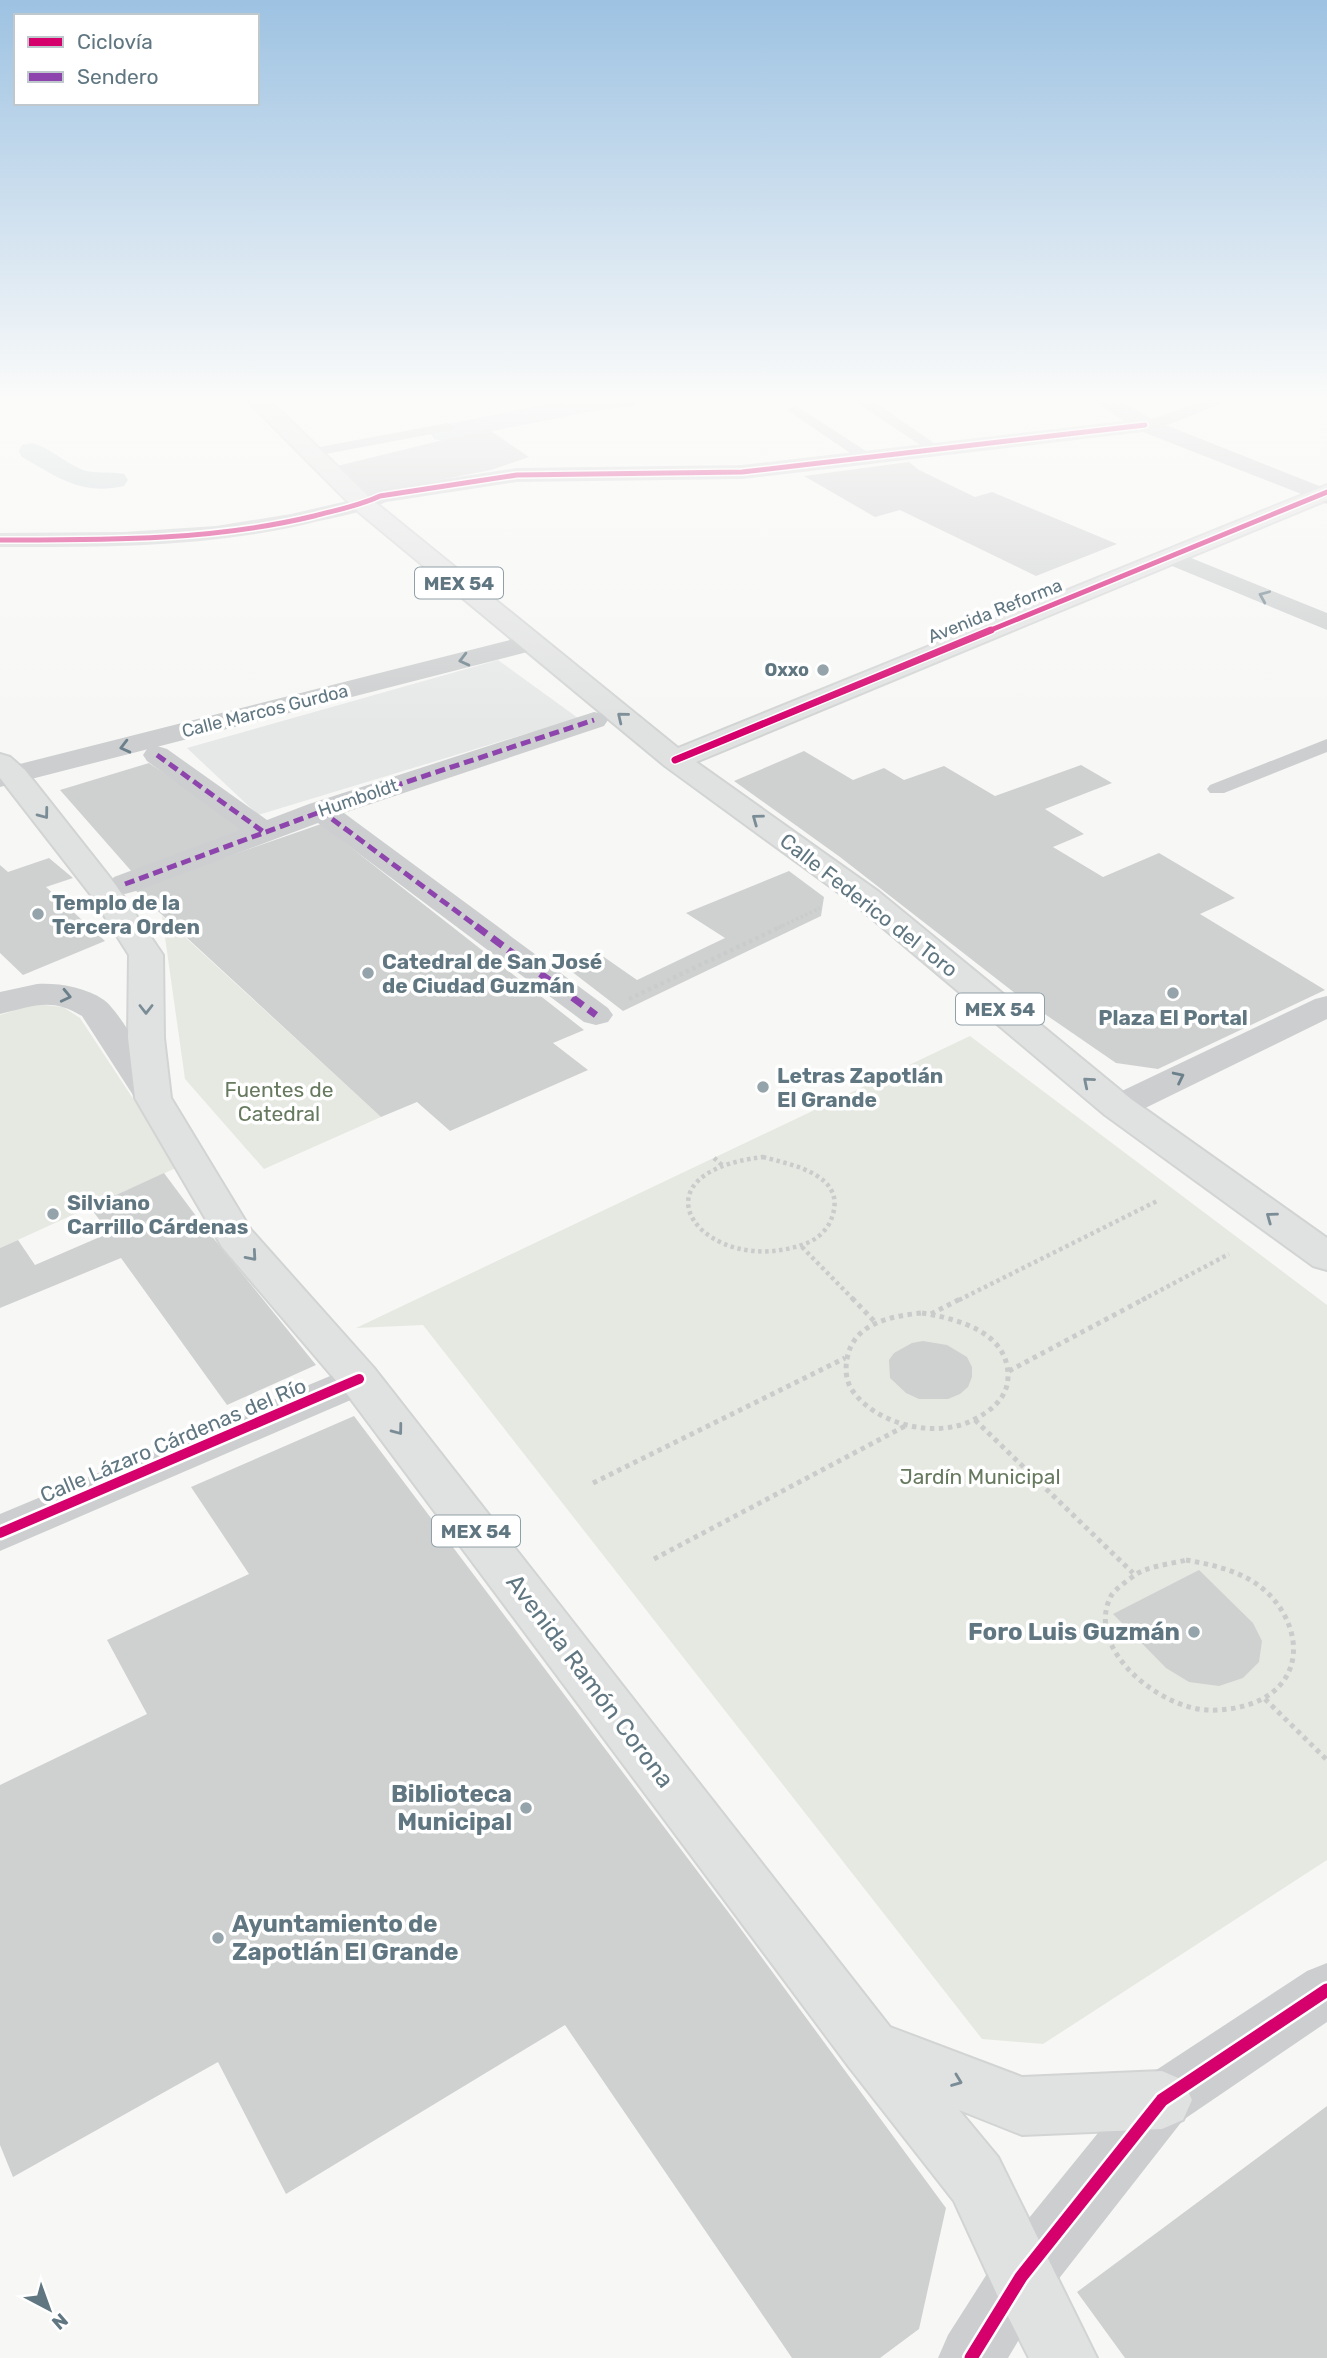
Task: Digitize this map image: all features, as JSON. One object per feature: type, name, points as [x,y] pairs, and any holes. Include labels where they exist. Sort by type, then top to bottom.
[{"type":"main road","name":"MEX 54","points":[[365,506],[675,760]]},
{"type":"main road","name":"Avenida Reforma","points":[[705,781],[728,760],[1309,506]]},
{"type":"main road","name":"Avenida Reforma","points":[[675,760],[1181,561]]},
{"type":"main road","name":"Calle Federico del Toro","points":[[675,760],[868,899],[1118,1107],[1327,1256]]},
{"type":"main road","name":"Avenida Ramón Corona","points":[[5,772],[104,891],[146,955],[146,1038],[153,1098],[236,1238],[359,1379],[870,2047],[976,2179],[1021,2277]]},
{"type":"main road","points":[[870,2047],[1022,2106],[1162,2100]]},
{"type":"main road","name":"MEX 54","points":[[1021,2277],[1065,2358]]},
{"type":"street","points":[[0,540],[131,539],[199,535],[250,529],[354,506]]},
{"type":"street","points":[[1181,561],[1327,622]]},
{"type":"street","name":"Calle Marcos Gurdoa","points":[[5,772],[530,643]]},
{"type":"street","name":"Humboldt","points":[[125,884],[265,834],[320,810],[594,720]]},
{"type":"street","points":[[157,755],[265,834]]},
{"type":"street","points":[[320,810],[596,1015]]},
{"type":"street","points":[[0,1004],[18,998],[52,993],[69,995],[83,1001],[95,1009],[153,1098]]},
{"type":"street","points":[[1118,1107],[1327,1006]]},
{"type":"street","name":"Calle Lázaro Cárdenas del Río","points":[[0,1532],[359,1379]]},
{"type":"street","points":[[971,2358],[1021,2277],[1162,2100],[1327,1990]]},
{"type":"lane","points":[[1217,789],[1327,745]]},
{"type":"path","points":[[596,1015],[830,903]]},
{"type":"path","points":[[763,1157],[786,1160],[807,1167],[824,1179],[834,1192],[837,1208],[833,1223],[821,1236],[802,1247],[779,1252],[753,1252],[728,1247],[707,1237],[693,1223],[687,1206],[690,1191],[701,1176],[722,1164],[763,1157]]},
{"type":"path","points":[[714,1158],[722,1164]]},
{"type":"path","points":[[931,1314],[1159,1200]]},
{"type":"path","points":[[802,1247],[875,1322]]},
{"type":"path","points":[[1009,1371],[1229,1254]]},
{"type":"path","points":[[931,1314],[948,1316],[972,1325],[991,1339],[1004,1355],[1009,1371],[1006,1392],[994,1408],[975,1420],[949,1428],[907,1425],[893,1421],[869,1408],[852,1391],[845,1371],[846,1352],[857,1335],[875,1322],[897,1315],[931,1314]]},
{"type":"path","points":[[593,1483],[846,1357]]},
{"type":"path","points":[[975,1420],[1133,1573]]},
{"type":"path","points":[[654,1559],[907,1425]]},
{"type":"path","points":[[1186,1560],[1215,1564],[1243,1576],[1268,1593],[1286,1615],[1295,1638],[1294,1662],[1284,1684],[1265,1699],[1237,1709],[1203,1710],[1170,1701],[1141,1684],[1119,1662],[1107,1637],[1105,1612],[1115,1590],[1133,1573],[1157,1563],[1186,1560]]},
{"type":"path","points":[[1265,1699],[1327,1760]]},
{"type":"shaded area","points":[[498,660],[578,718],[258,815],[187,748]]},
{"type":"green space","name":"Fuentes de Catedral","points":[[162,916],[381,1117],[264,1169],[185,1079]]},
{"type":"green space","points":[[35,1004],[63,1007],[80,1018],[178,1167],[0,1248],[0,1015]]},
{"type":"green space","name":"Jardín Municipal","points":[[970,1036],[1327,1305],[1327,1860],[1043,2044],[982,2039],[423,1325],[356,1328]]},
{"type":"building","points":[[856,506],[1026,506],[1117,544],[1036,576],[900,510],[875,517]]},
{"type":"building","points":[[804,751],[853,780],[884,768],[904,780],[944,766],[995,796],[1081,765],[1112,783],[1045,809],[1084,834],[1053,847],[1103,877],[1159,853],[1235,898],[1200,914],[1325,990],[1158,1069],[1116,1063],[1020,997],[840,857],[734,781]]},
{"type":"building","points":[[149,763],[251,832],[133,873],[60,790]]},
{"type":"building","name":"Catedral de San José de Ciudad Guzmán","points":[[321,824],[584,1030],[553,1043],[588,1070],[450,1131],[417,1102],[381,1117],[134,889]]},
{"type":"building","name":"Templo de la Tercera Orden","points":[[49,858],[73,878],[46,887],[105,941],[23,975],[0,953],[0,865],[8,872]]},
{"type":"building","points":[[789,871],[824,897],[821,916],[623,1011],[571,971],[604,957],[637,980],[725,938],[686,913]]},
{"type":"building","points":[[164,1173],[316,1365],[227,1405],[121,1258],[0,1308],[0,1248],[18,1240],[35,1265],[109,1233],[90,1207]]},
{"type":"building","points":[[923,1341],[947,1345],[967,1357],[972,1367],[972,1377],[968,1387],[960,1394],[948,1399],[919,1399],[906,1393],[890,1378],[889,1360],[894,1353],[912,1343]]},
{"type":"building","points":[[354,1416],[735,1921],[946,2208],[919,2329],[880,2358],[792,2358],[565,2025],[286,2194],[218,2062],[13,2177],[0,2145],[0,1785],[147,1714],[107,1640],[249,1574],[191,1487]]},
{"type":"building","name":"Foro Luis Guzmán","points":[[1199,1570],[1253,1623],[1262,1641],[1259,1662],[1243,1678],[1219,1686],[1189,1682],[1166,1668],[1113,1614]]},
{"type":"building","points":[[1327,2106],[1327,2358],[1125,2358],[1077,2292]]},
{"type":"marked path","points":[[125,884],[358,798],[594,720]]},
{"type":"marked path","points":[[157,755],[265,833]]},
{"type":"marked path","points":[[320,810],[596,1015]]},
{"type":"cycle path","points":[[0,540],[124,539],[216,534],[247,530],[354,506]]},
{"type":"cycle path","points":[[675,760],[1293,506]]},
{"type":"cycle path","points":[[0,1533],[359,1379]]},
{"type":"cycle path","points":[[971,2358],[1021,2277],[1162,2100],[1327,1990]]},
{"type":"place","name":"Oxxo","points":[[823,670]]},
{"type":"place","name":"Templo de la Tercera Orden","points":[[38,914]]},
{"type":"place","name":"Catedral de San José de Ciudad Guzmán","points":[[368,973]]},
{"type":"place","name":"Plaza El Portal","points":[[1173,993]]},
{"type":"place","name":"Letras Zapotlán El Grande","points":[[763,1087]]},
{"type":"place","name":"Silviano Carrillo Cárdenas","points":[[53,1214]]},
{"type":"place","name":"Foro Luis Guzmán","points":[[1194,1632]]},
{"type":"place","name":"Biblioteca Municipal","points":[[526,1808]]},
{"type":"place","name":"Ayuntamiento de Zapotlán El Grande","points":[[218,1938]]}]
